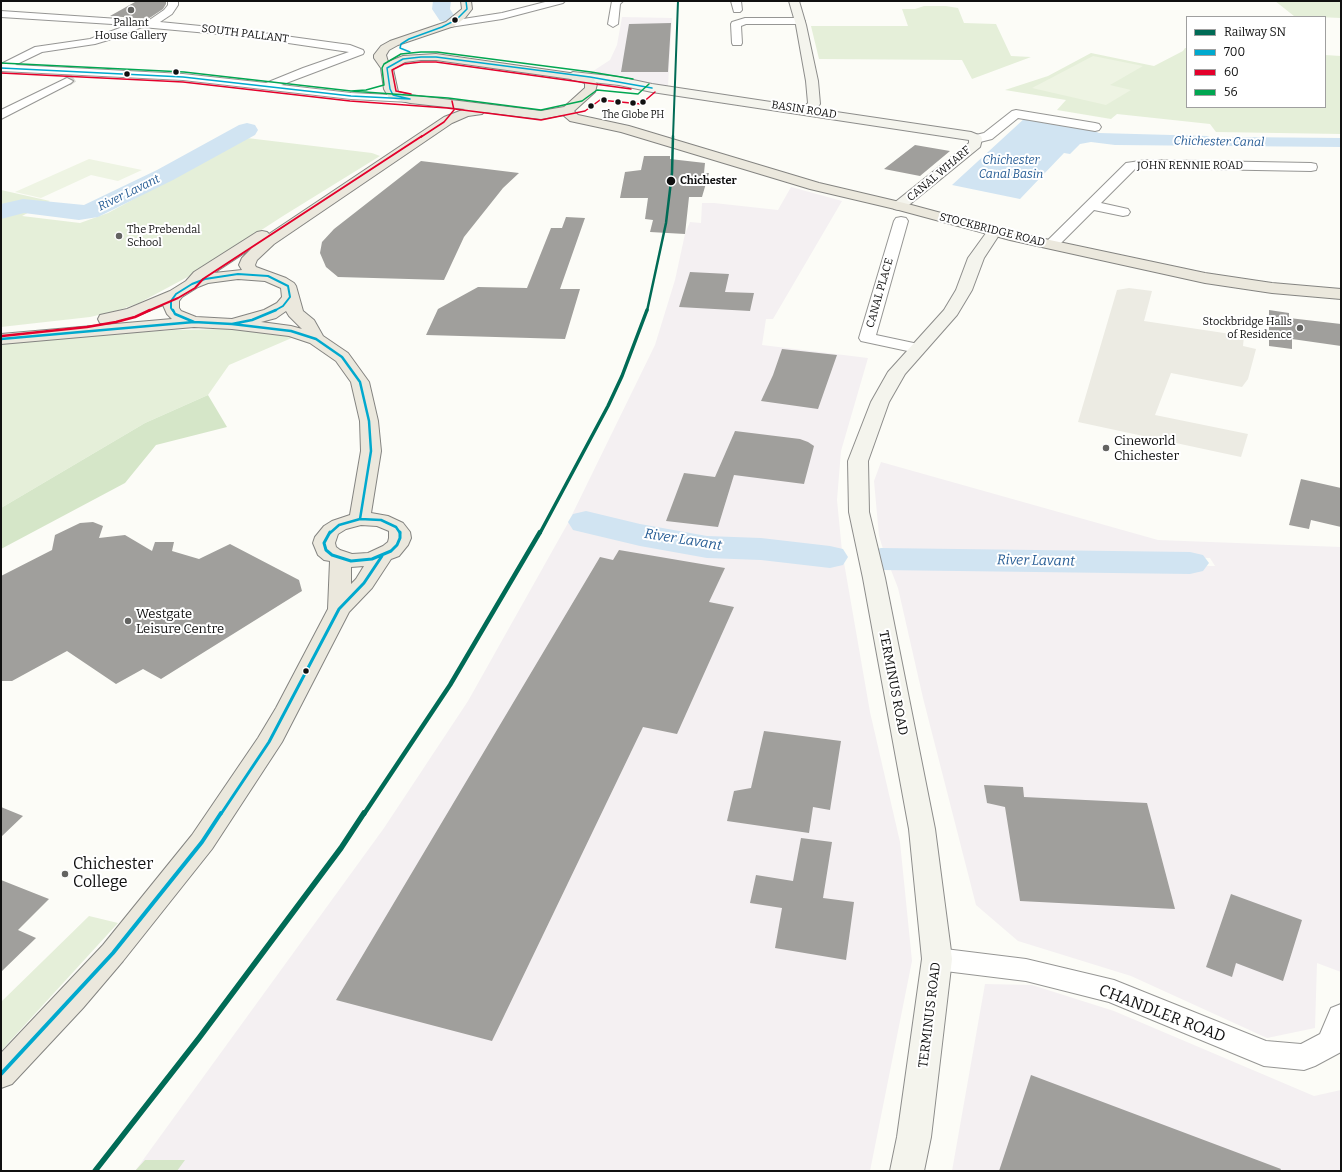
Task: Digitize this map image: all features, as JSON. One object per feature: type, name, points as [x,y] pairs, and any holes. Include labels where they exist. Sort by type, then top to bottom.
[{"type":"main road","points":[[466,1],[467,9],[461,16],[450,24],[394,43],[385,48],[380,55],[380,58],[388,68],[390,89],[393,95],[410,99],[524,114],[616,131],[634,132]]},
{"type":"main road","points":[[409,39],[401,44],[400,48],[414,54],[573,76],[589,81],[591,84],[591,89],[568,110],[547,114],[524,114]]},
{"type":"main road","points":[[388,68],[403,59],[436,57]]},
{"type":"main road","points":[[192,284],[200,275],[441,118],[449,108],[447,103]]},
{"type":"main road","points":[[316,339],[308,324],[295,313],[288,286],[280,281],[250,270],[247,265],[250,258],[268,241],[448,120],[465,113],[493,109]]},
{"type":"main road","points":[[568,110],[569,116],[574,118],[624,128],[634,132]]},
{"type":"main road","name":"STOCKBRIDGE ROAD","points":[[634,132],[843,194],[900,214],[1052,244],[1205,278],[1257,286],[1341,294]]},
{"type":"main road","points":[[1,331],[86,322],[133,312],[176,294],[192,284],[205,279],[238,274],[268,276]]},
{"type":"main road","points":[[176,294],[172,301],[171,308],[175,314],[194,322]]},
{"type":"main road","points":[[232,324],[252,320],[270,314],[283,306],[290,297]]},
{"type":"main road","points":[[1,338],[194,322],[232,324],[284,330],[316,339],[342,357],[360,382],[369,421],[371,451],[360,519]]},
{"type":"main road","points":[[1,1074],[72,999],[112,953],[202,842],[269,742],[339,609],[364,583],[382,556],[397,545],[400,538],[400,532],[396,527],[390,523],[371,518],[360,519],[339,525],[331,530],[324,543],[326,550],[332,555],[341,559],[361,561],[382,556]]},
{"type":"main road","points":[[339,609],[341,559]]},
{"type":"street","points":[[1,68],[39,49],[96,41],[146,24],[168,12],[173,5],[173,1]]},
{"type":"street","points":[[450,24],[502,16],[560,1]]},
{"type":"street","points":[[613,24],[615,4],[618,1]]},
{"type":"street","points":[[794,1],[800,22],[812,81],[814,104],[807,111]]},
{"type":"street","name":"SOUTH PALLANT","points":[[1,14],[241,32],[350,48],[359,52],[307,70],[272,87]]},
{"type":"street","points":[[737,43],[736,24],[745,21],[800,22]]},
{"type":"street","points":[[250,84],[338,46]]},
{"type":"street","points":[[1,68],[74,77],[176,77],[351,96],[410,99]]},
{"type":"street","points":[[573,76],[590,77],[631,84]]},
{"type":"street","points":[[1,115],[74,77]]},
{"type":"street","points":[[591,89],[604,84],[631,84]]},
{"type":"street","name":"BASIN ROAD","points":[[631,84],[971,136],[976,140]]},
{"type":"street","points":[[351,96],[368,95],[390,89]]},
{"type":"street","points":[[976,140],[988,136],[1016,114],[1095,127]]},
{"type":"street","name":"CANAL WHARF","points":[[900,214],[975,144],[976,140]]},
{"type":"street","name":"JOHN RENNIE ROAD","points":[[1052,244],[1128,168],[1141,164],[1311,167]]},
{"type":"street","points":[[1091,205],[1124,212]]},
{"type":"street","name":"CANAL PLACE","points":[[900,214],[867,338],[917,348]]},
{"type":"street","name":"TERMINUS ROAD","points":[[906,1171],[914,1136],[937,959],[922,829],[874,578],[859,512],[858,461],[880,402],[897,372],[951,312],[964,290],[976,258],[994,232]]},
{"type":"street","name":"CHANDLER ROAD","points":[[937,959],[1026,970],[1114,992],[1264,1053],[1304,1057],[1332,1042],[1341,1016]]},
{"type":"shaded area","points":[[622,17],[672,18],[668,86],[587,75],[610,60],[617,45]]},
{"type":"shaded area","points":[[784,185],[842,201],[773,319],[766,319],[762,345],[868,358],[841,451],[837,500],[842,551],[870,712],[900,842],[912,961],[870,1171],[135,1171],[384,828],[468,701],[568,523],[655,345],[675,280],[685,234],[690,222],[701,223],[702,203],[778,210],[791,187]]},
{"type":"shaded area","points":[[1129,288],[1152,291],[1144,321],[1244,336],[1243,346],[1256,349],[1248,379],[1242,387],[1171,373],[1155,415],[1248,434],[1241,457],[1078,422],[1117,290]]},
{"type":"shaded area","points":[[881,462],[1158,540],[1341,547],[1341,972],[1317,963],[1315,1028],[1267,1038],[1131,976],[1018,941],[976,905],[923,698],[898,588],[889,565],[1066,564],[1215,566],[1210,558],[883,549],[879,536],[874,481]]},
{"type":"shaded area","points":[[985,984],[1032,985],[1114,1011],[1314,1096],[1341,1090],[1341,1171],[952,1171]]},
{"type":"green space","points":[[1275,1],[1341,1],[1341,18],[1326,17],[1326,16],[1294,16]]},
{"type":"green space","points":[[924,6],[946,6],[958,8],[964,23],[996,24],[1011,56],[1031,57],[972,79],[962,60],[819,59],[811,26],[908,26],[902,9],[915,9]]},
{"type":"green space","points":[[1186,48],[1186,108],[1326,108],[1326,55],[1341,56],[1341,134],[1216,132],[1210,124],[1117,114],[1111,119],[1057,110],[1066,100],[1005,90],[1048,76],[1091,53],[1154,66]]},
{"type":"green space","points":[[1093,56],[1143,66],[1110,85],[1131,90],[1106,105],[1032,88]]},
{"type":"green space","name":"The Prebendal School","points":[[247,138],[372,153],[380,156],[195,273],[139,303],[116,311],[90,317],[1,327],[1,190],[50,201],[22,216],[80,223],[108,213]]},
{"type":"green space","points":[[89,159],[142,170],[118,181],[91,175],[41,198],[15,192]]},
{"type":"green space","points":[[173,330],[258,330],[294,337],[229,365],[208,395],[145,423],[1,508],[1,344],[77,336]]},
{"type":"green space","points":[[208,395],[227,427],[156,445],[125,483],[1,549],[1,508],[145,423]]},
{"type":"green space","points":[[89,916],[118,923],[1,1051],[1,1002]]},
{"type":"green space","points":[[145,1160],[185,1160],[177,1171],[135,1171]]},
{"type":"water","name":"Chichester Canal Basin","points":[[1025,118],[1092,130],[1099,133],[1208,136],[1211,139],[1234,139],[1232,137],[1341,138],[1341,147],[1115,145],[1091,142],[1080,144],[1070,154],[1064,153],[1020,199],[952,185]]},
{"type":"building","name":"Pallant House Gallery","points":[[166,1],[166,4],[163,9],[148,19],[110,16],[135,2]]},
{"type":"building","points":[[671,23],[668,72],[621,72],[629,24]]},
{"type":"building","points":[[915,145],[950,151],[920,176],[884,169]]},
{"type":"building","points":[[644,156],[670,156],[670,159],[705,163],[704,173],[709,173],[702,197],[689,197],[685,234],[650,232],[653,220],[645,219],[648,198],[620,198],[625,172],[641,170]]},
{"type":"building","points":[[421,161],[519,173],[503,188],[464,237],[444,280],[338,277],[326,267],[320,253],[322,242],[334,229]]},
{"type":"building","points":[[566,217],[585,218],[560,289],[580,289],[565,339],[426,335],[438,309],[478,287],[527,288],[551,228],[562,228]]},
{"type":"building","points":[[690,272],[729,274],[725,292],[754,293],[750,311],[679,307]]},
{"type":"building","points":[[1269,310],[1289,313],[1289,318],[1341,324],[1341,346],[1292,339],[1292,349],[1269,346]]},
{"type":"building","points":[[782,349],[837,355],[818,409],[761,401],[773,375]]},
{"type":"building","points":[[735,431],[800,439],[814,446],[804,484],[734,475],[718,527],[666,521],[684,473],[715,477]]},
{"type":"building","points":[[1301,479],[1341,488],[1341,527],[1311,520],[1309,529],[1289,525]]},
{"type":"building","name":"Westgate Leisure Centre","points":[[93,522],[103,526],[99,538],[125,535],[152,551],[155,542],[174,542],[172,551],[199,559],[230,544],[299,580],[302,591],[161,679],[143,669],[116,684],[67,651],[12,681],[1,681],[1,576],[52,550],[55,535],[80,523]]},
{"type":"building","points":[[619,550],[725,568],[709,602],[734,607],[677,734],[643,727],[492,1041],[336,1000],[600,557],[613,560]]},
{"type":"building","points":[[764,731],[841,741],[830,810],[813,807],[809,833],[727,821],[734,791],[751,788]]},
{"type":"building","points":[[984,785],[1023,787],[1024,797],[1147,803],[1175,909],[1020,901],[1005,807],[987,803]]},
{"type":"building","points":[[1,807],[23,816],[1,837]]},
{"type":"building","points":[[801,838],[832,842],[823,898],[854,902],[846,960],[775,948],[782,908],[750,903],[756,875],[793,881]]},
{"type":"building","points":[[1,880],[49,899],[18,930],[36,938],[1,972]]},
{"type":"building","points":[[1231,894],[1302,920],[1283,981],[1236,963],[1232,977],[1206,967]]},
{"type":"building","points":[[1031,1075],[1281,1169],[1280,1171],[999,1171]]},
{"type":"waterway","name":"River Lavant","points":[[442,1],[441,9],[446,17]]},
{"type":"waterway","name":"River Lavant","points":[[1,212],[23,206],[79,213],[89,212],[165,175],[247,130]]},
{"type":"waterway","name":"River Lavant","points":[[586,522],[640,535],[707,547],[761,549],[830,557]]},
{"type":"waterway","name":"River Lavant","points":[[881,559],[1190,563]]},
{"type":"tunnel","points":[[67,81],[73,77]]},
{"type":"rail line","name":"SN","points":[[95,1171],[199,1038],[341,848],[450,685],[531,549],[608,406],[622,376],[646,314],[666,223],[672,173],[678,1]]},
{"type":"transit line","name":"700","points":[[410,52],[400,48],[401,44],[409,39],[442,27],[456,20],[467,9],[466,1]]},
{"type":"transit line","name":"56","points":[[351,91],[366,90],[384,85],[382,68],[384,64],[401,54],[421,52],[437,52],[591,72],[633,79]]},
{"type":"transit line","name":"700","points":[[410,99],[393,95],[390,89],[387,68],[403,59],[421,57],[436,57],[590,77],[652,88]]},
{"type":"transit line","name":"60","points":[[411,94],[396,91],[392,70],[404,64],[421,62],[436,62],[631,89]]},
{"type":"transit line","name":"56","points":[[1,63],[184,72],[351,91],[448,98],[541,110],[582,101],[597,90],[638,94],[649,84]]},
{"type":"transit line","name":"700","points":[[1,68],[183,77],[351,96],[410,99]]},
{"type":"transit line","name":"60","points":[[1,73],[183,82],[350,101],[447,108],[541,120],[585,111],[600,100],[641,104],[655,92]]},
{"type":"transit line","name":"60","points":[[2,336],[87,327],[116,322],[135,317],[178,298],[195,288],[203,279],[444,122],[454,110],[452,101]]},
{"type":"transit line","name":"700","points":[[238,274],[268,276],[280,281],[288,286],[290,297],[283,306],[270,314],[252,320],[232,324],[194,322],[175,314],[171,308],[171,301],[176,294],[192,284],[205,279],[238,274]]},
{"type":"transit line","name":"700","points":[[1,339],[194,322]]},
{"type":"transit line","name":"700","points":[[232,324],[291,331],[316,339],[342,357],[360,382],[369,421],[371,451],[360,519]]},
{"type":"transit line","name":"700","points":[[360,519],[381,520],[396,527],[400,532],[400,538],[397,545],[391,551],[372,559],[351,561],[332,555],[326,550],[324,543],[331,530],[339,525],[360,519]]},
{"type":"transit line","name":"700","points":[[1,1074],[113,953],[202,842],[269,742],[339,609],[364,583],[382,556]]},
{"type":"place","name":"Pallant House Gallery","points":[[131,10]]},
{"type":"place","name":"The Globe PH","points":[[633,103]]},
{"type":"place","name":"Chichester","points":[[671,181]]},
{"type":"place","name":"The Prebendal School","points":[[119,236]]},
{"type":"place","name":"Stockbridge Halls of Residence","points":[[1300,328]]},
{"type":"place","name":"Cineworld Chichester","points":[[1106,448]]},
{"type":"place","name":"Westgate Leisure Centre","points":[[128,621]]},
{"type":"place","name":"Chichester College","points":[[65,874]]},
{"type":"water label","name":"Chichester Canal","points":[[1219,142]]}]
